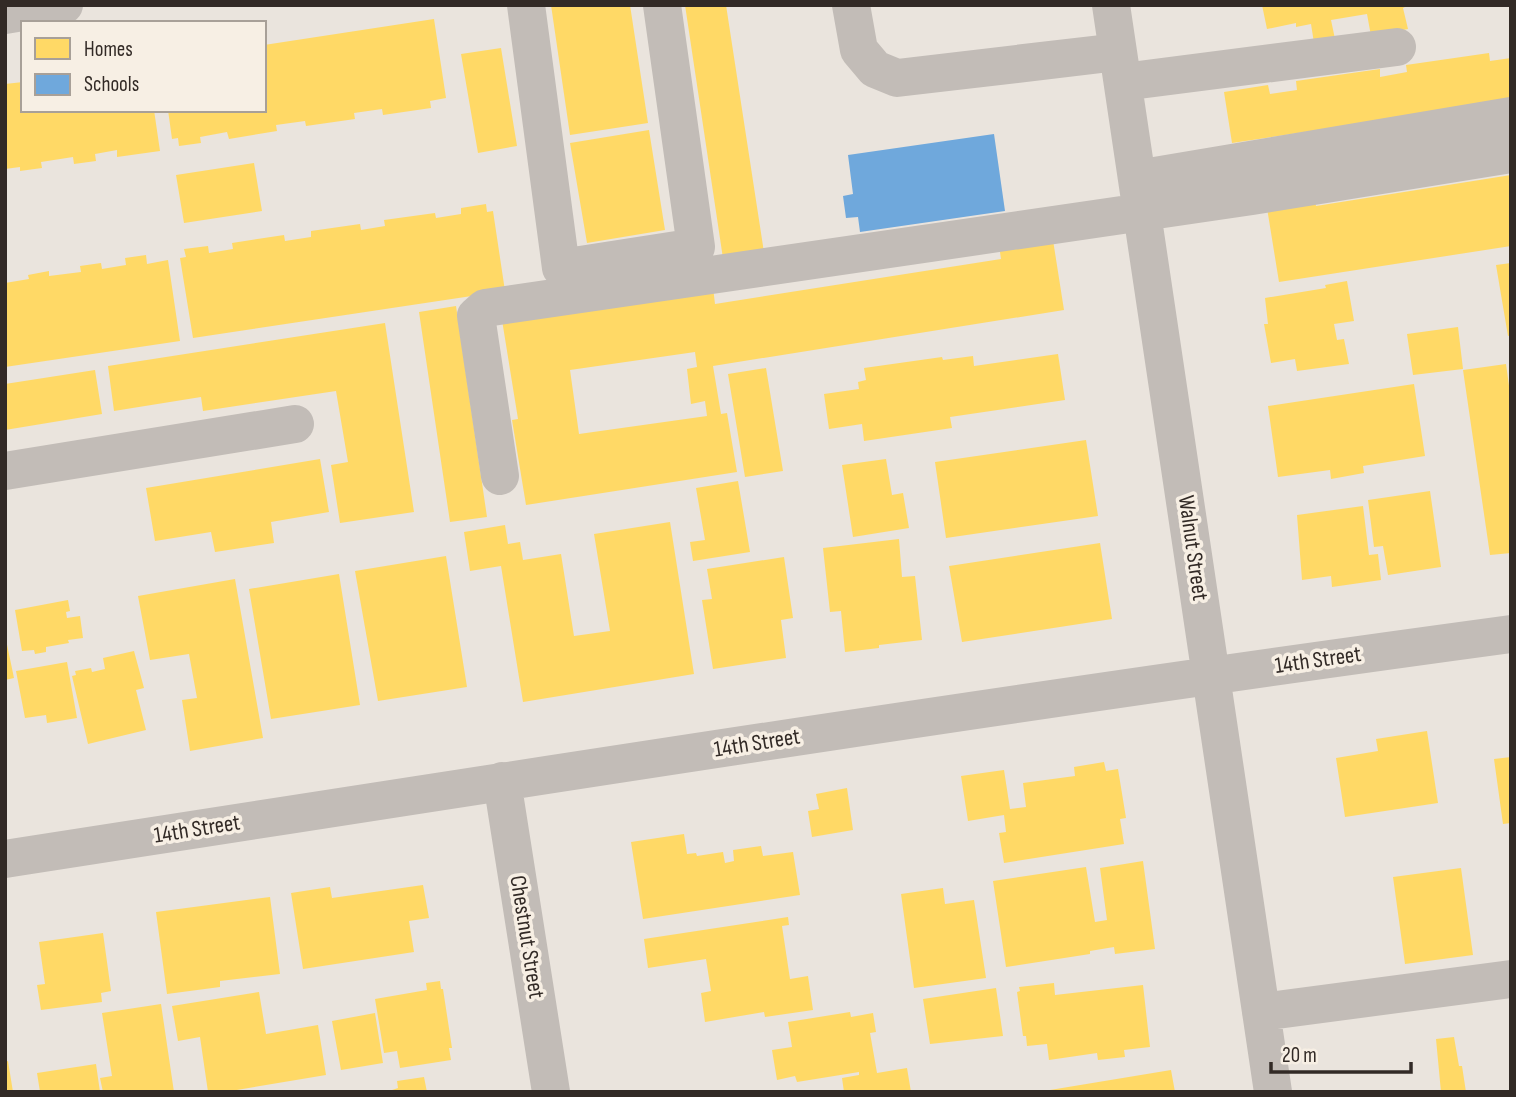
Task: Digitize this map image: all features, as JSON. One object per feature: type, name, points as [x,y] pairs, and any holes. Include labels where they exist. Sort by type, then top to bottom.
[{"type":"street","points":[[5,15],[64,5]]},
{"type":"street","points":[[526,5],[561,268],[696,247],[662,5]]},
{"type":"street","points":[[851,5],[859,50],[875,69],[897,78],[1120,67],[1396,47]]},
{"type":"street","name":"Walnut Street","points":[[1111,5],[1273,1092]]},
{"type":"street","points":[[500,476],[477,316],[485,308],[1140,195],[1511,116]]},
{"type":"street","points":[[1140,195],[1511,154]]},
{"type":"street","points":[[5,471],[295,424]]},
{"type":"street","name":"14th Street","points":[[5,859],[1212,674],[1511,634]]},
{"type":"street","name":"Chestnut Street","points":[[502,781],[551,1092]]},
{"type":"street","points":[[1261,1012],[1511,979]]},
{"type":"building: Homes","points":[[551,5],[630,5],[648,123],[570,135]]},
{"type":"building: Homes","points":[[685,5],[726,5],[765,259],[724,265]]},
{"type":"building: Homes","points":[[1262,5],[1409,5],[1403,8],[1408,29],[1371,36],[1367,14],[1331,20],[1335,39],[1314,43],[1311,24],[1296,27],[1296,23],[1267,29]]},
{"type":"building: Homes","points":[[434,19],[446,98],[430,101],[431,108],[383,115],[382,109],[354,113],[355,119],[306,126],[305,121],[276,125],[277,131],[229,139],[227,132],[200,137],[201,143],[179,146],[178,138],[172,139],[168,112],[266,112],[266,45]]},
{"type":"building: Homes","points":[[501,48],[517,146],[478,153],[461,54]]},
{"type":"building: Homes","points":[[1489,53],[1490,61],[1511,58],[1511,101],[1232,143],[1224,92],[1268,85],[1270,94],[1297,90],[1296,81],[1380,69],[1380,77],[1407,72],[1406,65]]},
{"type":"building: Homes","points":[[21,82],[21,112],[154,112],[160,151],[117,157],[117,150],[95,154],[96,161],[74,164],[73,157],[41,162],[42,168],[20,171],[20,167],[5,169],[5,84]]},
{"type":"building: Homes","points":[[649,130],[665,230],[587,243],[570,143]]},
{"type":"building: Homes","points":[[254,163],[262,211],[184,223],[176,175]]},
{"type":"building: Homes","points":[[1511,175],[1511,246],[1279,282],[1267,208],[1315,200],[1316,206]]},
{"type":"building: Homes","points":[[486,204],[487,212],[493,211],[505,291],[193,338],[180,258],[186,257],[184,249],[208,246],[209,253],[233,249],[232,243],[284,235],[285,241],[311,237],[311,231],[360,224],[361,230],[385,226],[384,220],[435,213],[436,218],[461,214],[461,208]]},
{"type":"building: Homes","points":[[1053,240],[1064,310],[713,366],[721,414],[727,413],[737,472],[526,505],[512,420],[518,419],[502,320],[713,287],[715,304],[1001,259],[999,245]],"holes":[[[695,352],[697,367],[687,369],[691,404],[705,401],[707,416],[579,434],[570,370]]]},
{"type":"building: Homes","points":[[146,255],[147,264],[168,260],[180,341],[5,367],[5,283],[29,279],[28,275],[49,271],[49,276],[81,272],[80,266],[101,263],[102,269],[126,265],[125,258]]},
{"type":"building: Homes","points":[[1511,263],[1511,335],[1508,336],[1496,265]]},
{"type":"building: Homes","points":[[1347,281],[1354,321],[1334,324],[1337,340],[1344,339],[1349,364],[1297,371],[1295,359],[1271,363],[1264,324],[1268,324],[1265,298],[1326,288],[1325,285]]},
{"type":"building: Homes","points":[[456,306],[487,517],[450,522],[419,312]]},
{"type":"building: Homes","points":[[385,323],[414,512],[340,523],[331,465],[348,462],[336,391],[203,411],[201,397],[114,411],[108,366]]},
{"type":"building: Homes","points":[[1458,327],[1463,369],[1413,375],[1407,334]]},
{"type":"building: Homes","points":[[1058,354],[1065,400],[950,417],[952,428],[864,441],[862,424],[829,429],[824,394],[859,389],[858,382],[866,380],[864,368],[942,357],[943,360],[973,356],[974,366]]},
{"type":"building: Homes","points":[[1506,364],[1511,400],[1511,553],[1490,555],[1463,370]]},
{"type":"building: Homes","points":[[766,368],[783,471],[745,477],[728,374]]},
{"type":"building: Homes","points":[[95,370],[102,414],[5,430],[5,384]]},
{"type":"building: Homes","points":[[1414,384],[1425,456],[1363,466],[1364,473],[1331,479],[1330,470],[1278,477],[1268,406]]},
{"type":"building: Homes","points":[[1086,440],[1098,516],[946,538],[935,462]]},
{"type":"building: Homes","points":[[320,459],[329,512],[271,522],[274,543],[215,552],[211,532],[155,541],[146,488]]},
{"type":"building: Homes","points":[[886,459],[892,495],[903,493],[909,528],[853,537],[842,465]]},
{"type":"building: Homes","points":[[738,481],[750,552],[693,561],[690,542],[705,540],[696,488]]},
{"type":"building: Homes","points":[[1430,491],[1441,567],[1388,575],[1383,546],[1374,547],[1368,500]]},
{"type":"building: Homes","points":[[1363,506],[1369,555],[1378,554],[1381,580],[1332,587],[1331,576],[1302,580],[1297,515]]},
{"type":"building: Homes","points":[[670,522],[694,674],[523,702],[501,566],[470,571],[464,532],[505,525],[508,544],[520,542],[523,560],[561,554],[574,636],[610,631],[594,534]]},
{"type":"building: Homes","points":[[899,539],[902,577],[915,576],[922,640],[845,652],[841,611],[830,612],[823,548]]},
{"type":"building: Homes","points":[[1100,543],[1112,619],[962,642],[949,566]]},
{"type":"building: Homes","points":[[446,556],[467,687],[378,701],[355,571]]},
{"type":"building: Homes","points":[[784,557],[793,618],[781,620],[786,658],[713,669],[702,600],[712,599],[707,569]]},
{"type":"building: Homes","points":[[339,574],[360,705],[271,719],[249,589]]},
{"type":"building: Homes","points":[[235,579],[263,738],[190,751],[182,700],[197,698],[189,654],[150,660],[138,596]]},
{"type":"building: Homes","points":[[68,600],[70,611],[66,612],[67,618],[80,616],[83,638],[46,647],[46,652],[35,654],[34,650],[22,651],[15,610]]},
{"type":"building: Homes","points":[[5,635],[14,678],[5,680]]},
{"type":"building: Homes","points":[[134,651],[144,688],[136,690],[146,730],[88,744],[72,676],[76,675],[75,671],[91,668],[92,672],[105,669],[103,658]]},
{"type":"building: Homes","points":[[67,662],[77,718],[47,723],[46,715],[25,718],[16,671]]},
{"type":"building: Homes","points":[[1427,731],[1438,803],[1345,817],[1336,758],[1378,751],[1376,739]]},
{"type":"building: Homes","points":[[1511,757],[1511,823],[1503,824],[1494,759]]},
{"type":"building: Homes","points":[[1104,762],[1106,771],[1118,769],[1126,818],[1120,819],[1124,844],[1004,863],[999,833],[1006,832],[1004,815],[968,821],[961,776],[1004,770],[1010,809],[1026,807],[1023,783],[1075,776],[1074,767]]},
{"type":"building: Homes","points":[[847,788],[853,830],[812,837],[808,811],[819,809],[816,794]]},
{"type":"building: Homes","points":[[684,834],[687,854],[696,853],[697,856],[723,852],[725,863],[734,861],[733,850],[761,846],[763,856],[793,852],[800,895],[643,919],[631,842]]},
{"type":"building: Homes","points":[[1143,861],[1155,949],[1115,954],[1114,947],[1090,951],[1090,954],[1006,967],[993,881],[1086,867],[1095,922],[1107,920],[1100,868]]},
{"type":"building: Homes","points":[[1461,868],[1473,955],[1405,964],[1393,877]]},
{"type":"building: Homes","points":[[423,885],[429,918],[409,921],[414,952],[303,969],[291,893],[330,887],[332,898]]},
{"type":"building: Homes","points":[[943,888],[945,904],[974,900],[986,978],[914,988],[901,894]]},
{"type":"building: Homes","points":[[270,897],[280,974],[220,981],[220,987],[167,994],[156,912]]},
{"type":"building: Homes","points":[[788,917],[789,925],[782,926],[790,979],[808,976],[813,1010],[765,1017],[764,1012],[705,1022],[701,993],[711,991],[706,959],[648,968],[644,939]]},
{"type":"building: Homes","points":[[103,933],[111,991],[101,993],[102,1002],[41,1010],[37,985],[45,984],[39,942]]},
{"type":"building: Homes","points":[[440,981],[452,1048],[449,1048],[451,1060],[400,1068],[397,1051],[384,1053],[375,999],[427,990],[426,983]]},
{"type":"building: Homes","points":[[1054,983],[1055,995],[1143,985],[1150,1047],[1124,1050],[1125,1057],[1098,1060],[1097,1053],[1049,1060],[1047,1044],[1027,1046],[1026,1036],[1023,1036],[1017,992],[1020,991],[1019,987]]},
{"type":"building: Homes","points":[[996,988],[1003,1036],[930,1044],[923,999]]},
{"type":"building: Homes","points":[[259,992],[266,1034],[318,1025],[326,1075],[225,1092],[208,1092],[200,1037],[178,1041],[172,1006]]},
{"type":"building: Homes","points":[[161,1004],[174,1092],[103,1092],[100,1078],[112,1076],[102,1013]]},
{"type":"building: Homes","points":[[850,1012],[851,1017],[873,1013],[876,1032],[870,1033],[877,1073],[907,1068],[911,1092],[844,1092],[842,1078],[859,1075],[859,1072],[797,1082],[795,1076],[777,1080],[772,1050],[792,1047],[788,1022]]},
{"type":"building: Homes","points":[[375,1013],[383,1063],[341,1070],[332,1021]]},
{"type":"building: Homes","points":[[1454,1037],[1466,1092],[1441,1092],[1436,1039]]},
{"type":"building: Homes","points":[[8,1061],[13,1092],[5,1092],[5,1062]]},
{"type":"building: Homes","points":[[96,1064],[100,1092],[40,1092],[37,1073]]},
{"type":"building: Homes","points":[[1171,1070],[1175,1092],[1050,1092],[1050,1090]]},
{"type":"building: Homes","points":[[424,1077],[427,1092],[386,1092],[398,1088],[397,1081]]},
{"type":"building: Schools","points":[[994,134],[1005,211],[860,232],[858,217],[846,218],[843,196],[853,194],[848,155]]}]
